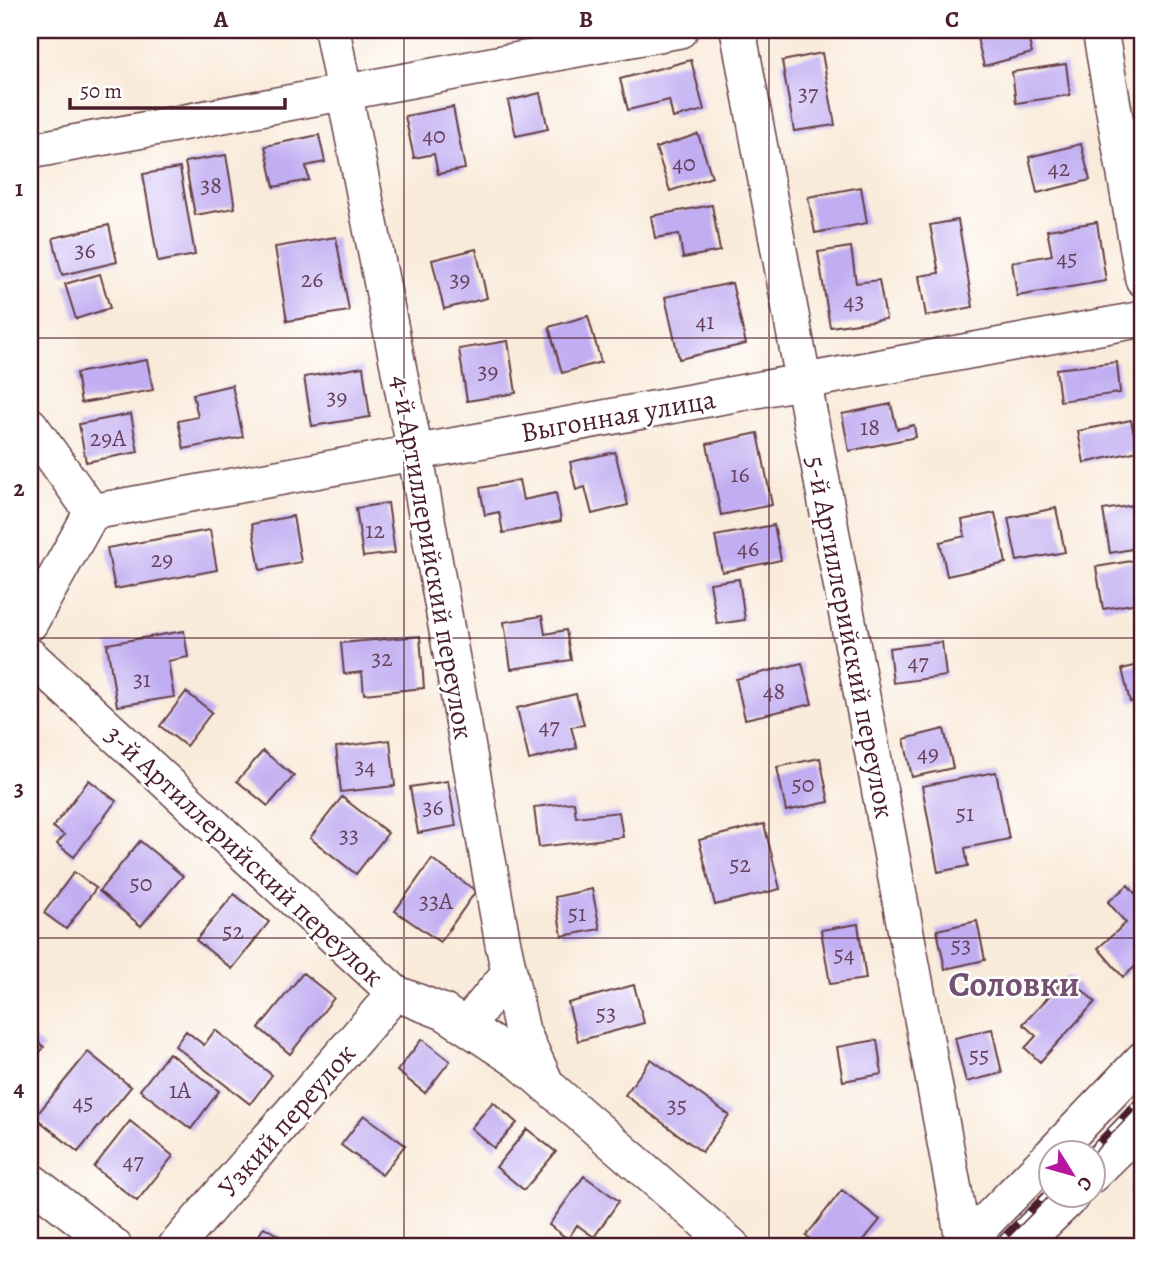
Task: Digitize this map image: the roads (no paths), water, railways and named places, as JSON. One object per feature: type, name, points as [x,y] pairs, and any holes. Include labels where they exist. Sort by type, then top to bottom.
[{"type":"street","name":"4-й Артиллерийский переулок","points":[[332,30],[415,452],[509,973],[522,1031],[545,1082]]},
{"type":"street","points":[[30,151],[680,30]]},
{"type":"street","name":"5-й Артиллерийский переулок","points":[[738,30],[963,1245]]},
{"type":"street","points":[[1100,30],[1143,279]]},
{"type":"street","name":"Выгонная улица","points":[[92,512],[1143,320]]},
{"type":"street","points":[[30,425],[92,512],[30,623]]},
{"type":"street","name":"3-й Артиллерийский переулок","points":[[30,656],[395,993],[433,1007],[466,1026],[545,1082],[732,1246]]},
{"type":"street","points":[[466,1026],[509,973]]},
{"type":"street","name":"Узкий переулок","points":[[176,1246],[395,993]]},
{"type":"street","points":[[1065,1140],[1143,1059]]},
{"type":"street","points":[[1106,1162],[1143,1125]]},
{"type":"street","points":[[963,1245],[1036,1170]]},
{"type":"street","points":[[30,1180],[96,1241]]},
{"type":"street","points":[[1020,1246],[1057,1210]]},
{"type":"railway","points":[[1102,1140],[1143,1097]]},
{"type":"railway","points":[[995,1246],[1036,1205]]},
{"type":"district","name":"Соловки","points":[[1014,984]]}]
